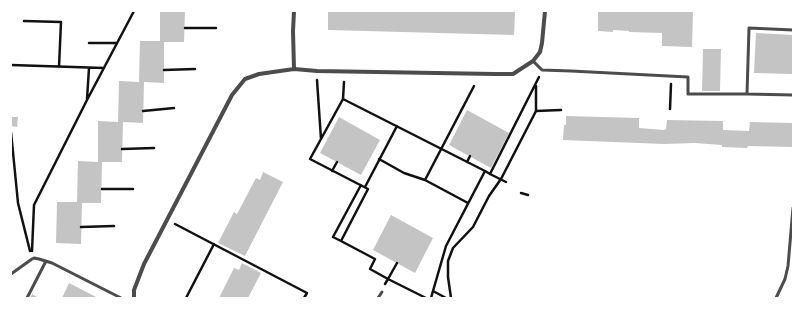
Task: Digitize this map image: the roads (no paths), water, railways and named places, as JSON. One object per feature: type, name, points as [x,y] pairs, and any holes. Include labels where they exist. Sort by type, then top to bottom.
[{"type":"street","points":[[294,11],[294,69]]},
{"type":"street","points":[[134,298],[134,290],[144,264],[232,95],[245,79],[259,74],[294,69],[317,71],[513,74],[534,60],[540,52],[545,11]]},
{"type":"lane","points":[[747,94],[749,28],[793,30]]},
{"type":"lane","points":[[534,60],[542,70],[688,78],[688,94],[793,95]]},
{"type":"lane","points":[[776,298],[785,279],[788,266],[793,208]]},
{"type":"lane","points":[[11,274],[32,259],[40,259],[52,263],[121,298]]},
{"type":"lane","points":[[27,298],[46,261]]},
{"type":"lane","points":[[378,298],[382,292]]}]
